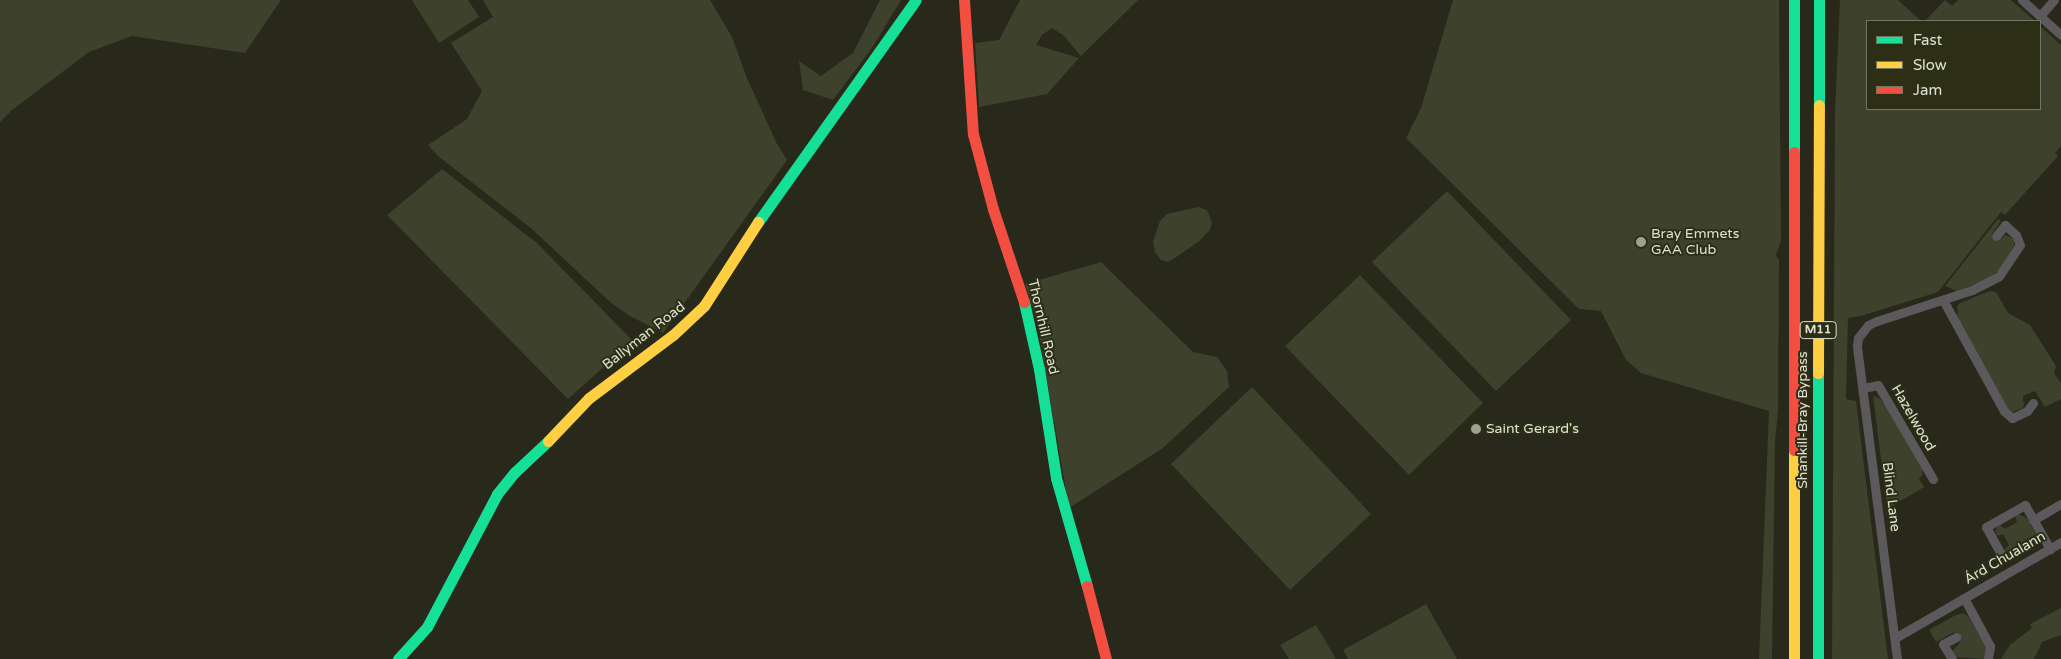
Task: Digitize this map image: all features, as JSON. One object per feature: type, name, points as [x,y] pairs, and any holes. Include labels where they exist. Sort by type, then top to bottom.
[{"type":"main road","name":"Ballyman Road","points":[[398,659],[427,627],[497,494],[515,472],[589,398],[673,335],[704,306],[771,201],[845,103],[916,0]]},
{"type":"main road","name":"Thornhill Road","points":[[964,0],[973,134],[993,209],[1022,294],[1040,369],[1056,478],[1083,568],[1106,659]]},
{"type":"main road","name":"Shankill-Bray Bypass","points":[[1794,0],[1794,659]]},
{"type":"main road","name":"Shankill-Bray Bypass","points":[[1818,659],[1819,0]]},
{"type":"street","points":[[2022,0],[2061,35]]},
{"type":"street","points":[[2040,16],[2054,0]]},
{"type":"street","points":[[1996,236],[2005,225],[2020,240],[2019,250],[2005,269],[1982,286],[1943,300],[2008,415],[2012,418],[2018,416],[2027,411],[2033,403]]},
{"type":"street","name":"Blind Lane","points":[[1897,659],[1857,346],[1858,338],[1868,325],[1943,300]]},
{"type":"street","name":"Hazelwood","points":[[1863,388],[1878,385],[1932,479]]},
{"type":"street","points":[[2033,520],[2061,504]]},
{"type":"street","points":[[2001,554],[1986,527],[2025,505],[2050,549]]},
{"type":"street","name":"Árd Chualann","points":[[1895,638],[2061,542]]},
{"type":"street","name":"Árd Chualann","points":[[1964,598],[1990,646],[1988,659]]},
{"type":"street","points":[[1952,659],[1943,644],[1956,637]]},
{"type":"green space","points":[[0,0],[281,0],[245,53],[132,36],[89,52],[12,110],[0,122]]},
{"type":"green space","points":[[412,0],[468,0],[479,17],[439,43]]},
{"type":"green space","points":[[483,0],[710,0],[732,37],[747,78],[776,142],[787,160],[663,333],[630,316],[610,302],[532,229],[438,156],[428,145],[467,119],[482,91],[451,43],[493,17]]},
{"type":"green space","points":[[880,0],[901,0],[872,48],[833,100],[803,90],[799,61],[821,76],[853,53]]},
{"type":"green space","points":[[1020,0],[1138,0],[1081,56],[1063,35],[1052,28],[1042,35],[1036,45],[1079,58],[1047,94],[979,107],[975,43],[999,40]]},
{"type":"green space","name":"Bray Emmets GAA Club","points":[[1453,0],[1779,0],[1781,240],[1776,255],[1779,260],[1778,411],[1775,441],[1772,659],[1759,659],[1769,411],[1641,373],[1626,360],[1601,311],[1579,309],[1406,138],[1421,108]]},
{"type":"green space","points":[[1840,0],[1898,0],[1920,20],[1866,20],[1866,110],[2041,110],[2041,27],[2061,45],[2061,146],[2055,153],[2058,156],[2005,215],[2001,212],[1938,292],[1861,316],[1848,318],[1846,399],[1856,401],[1888,659],[1832,659],[1835,112]]},
{"type":"green space","points":[[1945,0],[1952,6],[1958,0],[2011,0],[2034,20],[1926,20]]},
{"type":"green space","points":[[442,169],[537,243],[633,341],[568,399],[387,215]]},
{"type":"green space","points":[[1447,191],[1571,320],[1496,391],[1372,262]]},
{"type":"green space","points":[[1199,207],[1207,210],[1212,223],[1210,230],[1198,242],[1175,258],[1168,262],[1161,260],[1155,252],[1153,241],[1160,221],[1167,214]]},
{"type":"green space","points":[[1998,219],[2001,221],[1992,234],[1999,241],[2005,235],[2010,237],[2013,239],[2015,248],[1998,271],[1986,280],[1957,291],[1945,286]]},
{"type":"green space","points":[[1101,262],[1193,352],[1217,357],[1227,371],[1229,387],[1163,448],[1069,508],[1037,323],[1025,284]]},
{"type":"green space","points":[[1360,275],[1483,403],[1409,475],[1285,346]]},
{"type":"green space","points":[[1990,291],[1996,292],[2008,313],[2030,325],[2056,366],[2054,373],[2061,383],[2061,399],[2045,407],[2035,391],[2023,396],[2024,406],[2021,409],[2012,412],[2008,409],[1955,316],[1958,314],[1957,306],[1960,303]]},
{"type":"green space","points":[[1252,387],[1371,514],[1290,590],[1171,464]]},
{"type":"green space","points":[[1873,396],[1879,398],[1886,406],[1922,469],[1922,475],[1919,479],[1924,487],[1889,508],[1887,506]]},
{"type":"green space","points":[[2018,514],[2027,518],[2036,534],[2005,552],[2009,545],[2003,534],[1997,536],[1995,531],[1999,524],[2005,529],[2017,522],[2015,516]]},
{"type":"green space","points":[[1426,604],[1457,659],[1348,659],[1343,650]]},
{"type":"green space","points":[[2061,608],[2061,635],[2042,642],[2034,659],[2001,659],[2010,645],[2032,628],[2030,624]]},
{"type":"green space","points":[[1963,613],[1969,617],[1988,650],[1985,659],[1955,657],[1952,651],[1960,643],[1954,632],[1936,642],[1929,630]]},
{"type":"green space","points":[[1316,625],[1336,659],[1289,659],[1280,645]]},
{"type":"traffic: fast","points":[[758,222],[916,0]]},
{"type":"traffic: fast","points":[[1794,0],[1794,152]]},
{"type":"traffic: fast","points":[[1819,0],[1819,105]]},
{"type":"traffic: fast","points":[[1024,302],[1039,369],[1056,478],[1087,586]]},
{"type":"traffic: fast","points":[[1818,373],[1818,659]]},
{"type":"traffic: fast","points":[[398,659],[427,627],[497,494],[515,472],[548,441]]},
{"type":"traffic: slow","points":[[1818,373],[1819,105]]},
{"type":"traffic: slow","points":[[548,441],[589,398],[673,335],[704,306],[758,222]]},
{"type":"traffic: slow","points":[[1794,450],[1794,659]]},
{"type":"traffic: jam","points":[[964,0],[973,134],[993,209],[1024,302]]},
{"type":"traffic: jam","points":[[1794,152],[1794,450]]},
{"type":"traffic: jam","points":[[1087,586],[1106,659]]},
{"type":"place","name":"Bray Emmets GAA Club","points":[[1641,242]]},
{"type":"place","name":"Saint Gerard's","points":[[1476,429]]}]
